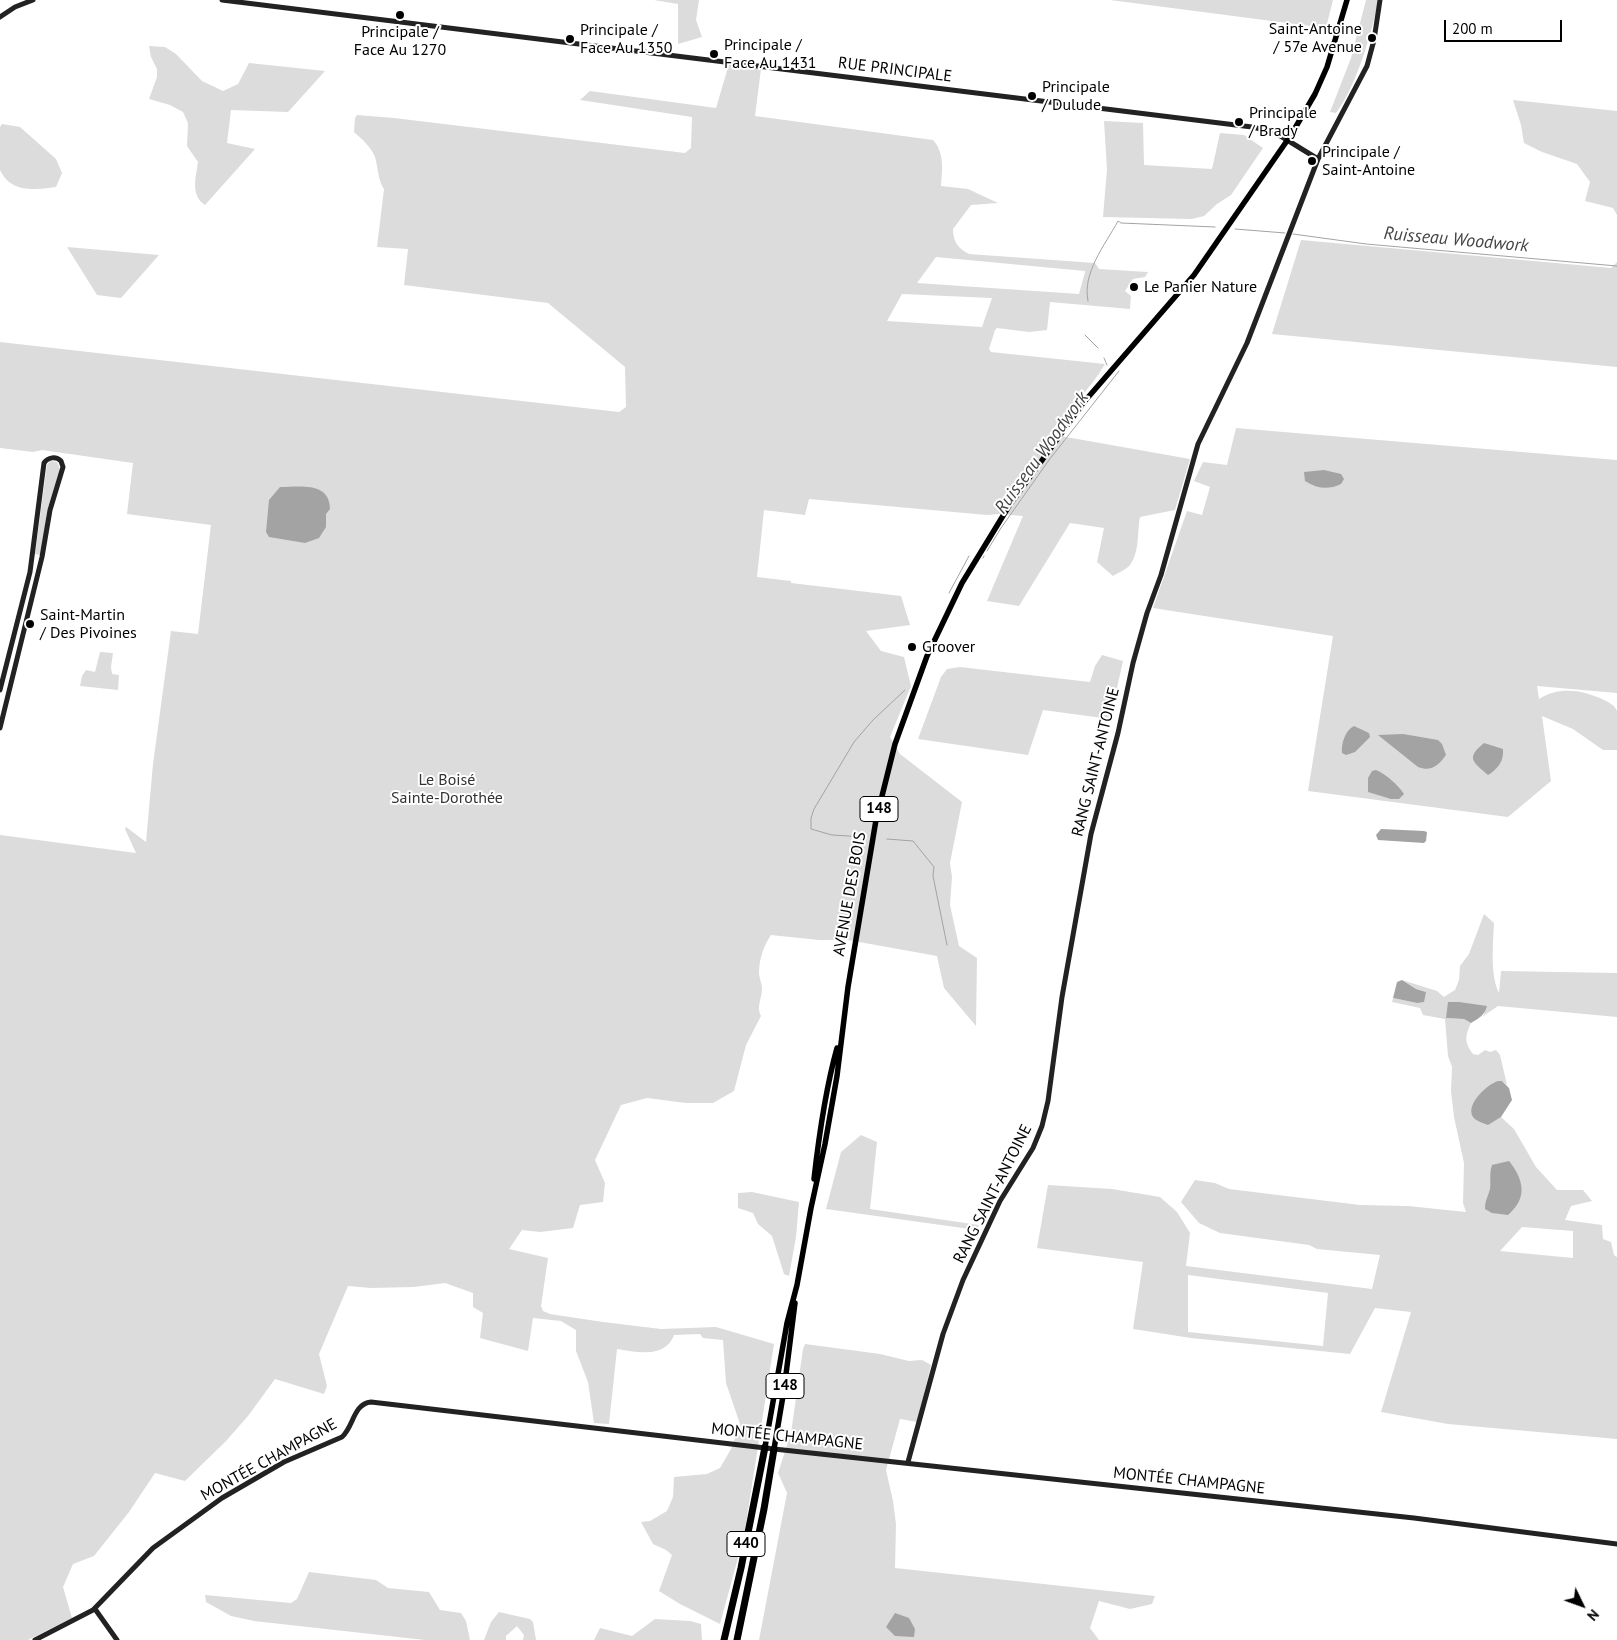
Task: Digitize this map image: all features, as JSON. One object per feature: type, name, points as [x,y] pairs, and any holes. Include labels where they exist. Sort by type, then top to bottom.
[{"type":"highway","name":"440","points":[[724,1640],[741,1568],[765,1447]]},
{"type":"highway","name":"440","points":[[738,1640],[774,1448]]},
{"type":"main road","name":"AVENUE DES BOIS","points":[[765,1447],[787,1323],[797,1285],[811,1208],[822,1118],[830,1074],[842,1029],[876,820],[890,760],[914,688],[934,637],[970,567],[995,527],[1072,418],[1101,381],[1194,275],[1288,140],[1307,109],[1323,77],[1332,54],[1347,0]]},
{"type":"main road","name":"AVENUE DES BOIS","points":[[774,1448],[794,1323],[797,1285]]},
{"type":"street","points":[[0,17],[15,7],[33,0]]},
{"type":"street","name":"RUE PRINCIPALE","points":[[222,0],[1238,126],[1271,131],[1318,159]]},
{"type":"street","name":"RANG SAINT-ANTOINE","points":[[908,1462],[943,1334],[963,1280],[1000,1201],[1033,1148],[1042,1126],[1048,1101],[1063,988],[1091,834],[1118,732],[1133,663],[1147,613],[1161,575],[1198,444],[1247,343],[1318,159],[1368,62],[1373,46],[1380,0]]},
{"type":"street","points":[[0,690],[30,570],[44,463],[48,459],[56,458],[62,462],[63,467],[50,510],[42,558],[0,728]]},
{"type":"street","name":"MONTÉE CHAMPAGNE","points":[[35,1640],[95,1609],[145,1556],[166,1538],[242,1485],[293,1458],[340,1438],[348,1430],[359,1407],[366,1402],[384,1402],[765,1447],[1394,1516],[1617,1544]]},
{"type":"street","points":[[95,1609],[117,1640]]},
{"type":"green space","points":[[654,0],[699,0],[696,20],[702,37],[678,44],[678,4]]},
{"type":"green space","points":[[1110,0],[1333,0],[1326,28]]},
{"type":"green space","points":[[1366,0],[1378,0],[1368,43],[1343,103],[1336,113],[1330,112],[1351,58]]},
{"type":"green space","points":[[149,46],[165,47],[176,54],[202,81],[223,91],[238,84],[249,63],[325,71],[288,112],[231,110],[227,143],[255,149],[205,205],[197,196],[195,180],[198,162],[187,146],[188,123],[183,112],[170,105],[149,99],[157,77],[157,69],[151,57]]},
{"type":"green space","name":"Le Boisé Sainte-Dorothée","points":[[729,64],[761,69],[755,116],[933,140],[941,156],[941,186],[968,189],[998,203],[971,205],[953,229],[957,244],[969,254],[1095,263],[1099,269],[1148,272],[1145,277],[1133,279],[1125,291],[1131,296],[1130,309],[1050,302],[1047,330],[1029,332],[997,328],[989,349],[991,352],[1105,364],[1093,382],[1049,434],[1190,459],[1175,510],[1140,517],[1137,548],[1129,566],[1113,576],[1097,562],[1104,528],[1070,523],[1019,606],[987,601],[1023,516],[987,515],[809,499],[805,515],[764,510],[757,577],[791,581],[791,583],[901,596],[910,625],[866,631],[881,651],[904,657],[911,686],[890,737],[900,754],[962,802],[950,863],[952,877],[950,905],[959,946],[977,958],[976,1026],[944,988],[937,956],[848,940],[819,940],[771,935],[762,952],[759,968],[762,985],[759,1006],[761,1016],[746,1045],[734,1091],[713,1103],[686,1103],[647,1098],[621,1105],[595,1160],[605,1183],[603,1202],[580,1205],[573,1228],[540,1232],[522,1230],[509,1249],[548,1258],[541,1306],[543,1311],[550,1314],[661,1329],[716,1327],[774,1344],[744,1536],[720,1624],[659,1591],[672,1555],[653,1544],[641,1522],[650,1521],[667,1511],[673,1497],[674,1477],[707,1474],[720,1468],[731,1449],[740,1424],[726,1383],[723,1340],[703,1338],[700,1334],[674,1335],[670,1343],[657,1351],[641,1352],[617,1349],[609,1424],[594,1423],[588,1382],[576,1351],[576,1330],[561,1321],[533,1318],[528,1351],[480,1338],[483,1313],[473,1307],[473,1293],[445,1283],[414,1287],[371,1288],[348,1286],[319,1354],[327,1386],[324,1394],[275,1379],[248,1416],[226,1441],[185,1481],[155,1473],[129,1512],[94,1556],[73,1564],[63,1587],[72,1618],[28,1640],[0,1640],[0,835],[136,853],[125,829],[126,827],[146,842],[153,764],[171,631],[198,634],[211,525],[127,514],[133,463],[42,450],[33,452],[0,448],[0,342],[619,412],[626,407],[625,367],[548,303],[404,285],[408,249],[377,247],[384,189],[380,182],[373,153],[366,143],[354,132],[355,118],[357,115],[394,118],[685,153],[691,148],[692,117],[580,100],[590,91],[716,108]],"holes":[[[936,257],[1085,271],[1085,272],[1079,294],[917,283]],[[902,294],[991,298],[992,298],[982,327],[887,321]]]},
{"type":"green space","points":[[1513,100],[1617,111],[1617,215],[1613,208],[1585,201],[1590,182],[1577,164],[1542,152],[1524,143],[1521,125]]},
{"type":"green space","points":[[1104,121],[1143,123],[1144,165],[1212,169],[1220,133],[1244,135],[1263,148],[1231,195],[1204,216],[1192,219],[1103,217],[1107,169]]},
{"type":"green space","points":[[2,124],[20,127],[56,159],[62,173],[56,187],[32,189],[10,183],[0,170],[0,127]]},
{"type":"green space","points":[[1301,240],[1611,268],[1617,262],[1617,367],[1272,334]]},
{"type":"green space","points":[[67,247],[159,255],[121,298],[97,295]]},
{"type":"green space","points":[[1236,428],[1617,460],[1617,693],[1537,686],[1539,699],[1554,692],[1570,691],[1587,693],[1613,705],[1617,711],[1617,750],[1603,750],[1573,729],[1542,716],[1551,781],[1508,817],[1308,791],[1333,636],[1153,608],[1187,511],[1202,515],[1210,487],[1194,481],[1203,462],[1227,465]]},
{"type":"green space","points":[[50,461],[57,462],[60,469],[47,511],[41,555],[35,554],[47,465]]},
{"type":"green space","points":[[100,652],[113,653],[111,667],[112,674],[119,675],[118,690],[80,686],[82,676],[86,670],[95,672]]},
{"type":"green space","points":[[1102,655],[1123,661],[1110,719],[1043,710],[1028,755],[918,739],[941,677],[947,669],[960,667],[1090,682],[1095,666]]},
{"type":"green space","points":[[1484,914],[1494,923],[1493,968],[1499,993],[1501,971],[1617,973],[1617,1017],[1498,1006],[1482,1017],[1485,1013],[1446,1018],[1464,1019],[1471,1023],[1466,1039],[1473,1054],[1478,1055],[1485,1050],[1490,1052],[1496,1050],[1500,1055],[1507,1085],[1502,1081],[1487,1125],[1501,1117],[1514,1129],[1536,1167],[1557,1190],[1583,1190],[1592,1201],[1571,1206],[1565,1220],[1602,1225],[1603,1239],[1611,1242],[1614,1255],[1617,1257],[1617,1439],[1448,1424],[1381,1412],[1411,1312],[1375,1308],[1350,1354],[1191,1338],[1133,1329],[1143,1262],[1037,1248],[1048,1185],[1112,1189],[1160,1197],[1177,1212],[1190,1233],[1186,1266],[1372,1289],[1380,1255],[1317,1249],[1309,1245],[1220,1233],[1199,1223],[1181,1202],[1195,1180],[1215,1183],[1229,1189],[1360,1205],[1408,1206],[1466,1212],[1463,1203],[1464,1163],[1454,1117],[1451,1091],[1452,1067],[1448,1056],[1445,1019],[1423,1015],[1420,1008],[1392,1002],[1393,998],[1417,1003],[1426,992],[1416,989],[1402,980],[1437,991],[1444,997],[1455,990],[1459,980],[1460,966],[1469,954]],"holes":[[[1522,1227],[1573,1231],[1573,1258],[1500,1251]],[[1188,1275],[1328,1293],[1323,1346],[1188,1332]]]},
{"type":"green space","points":[[861,1135],[877,1142],[870,1209],[979,1225],[977,1230],[826,1209],[841,1152]]},
{"type":"green space","points":[[752,1192],[799,1202],[796,1237],[789,1276],[784,1274],[772,1236],[758,1224],[753,1213],[738,1208],[738,1193]]},
{"type":"green space","points":[[805,1344],[880,1354],[909,1361],[922,1360],[931,1365],[917,1422],[900,1419],[886,1470],[896,1524],[895,1568],[1155,1596],[1152,1604],[1130,1609],[1099,1601],[1090,1628],[1099,1640],[759,1640],[787,1493],[778,1473],[791,1433]]},
{"type":"green space","points":[[309,1572],[376,1580],[388,1588],[429,1592],[440,1610],[461,1613],[466,1621],[470,1640],[425,1640],[254,1621],[231,1616],[206,1602],[205,1595],[291,1603],[297,1599]]},
{"type":"green space","points":[[499,1612],[530,1619],[533,1622],[536,1640],[523,1640],[524,1635],[517,1626],[506,1636],[506,1640],[484,1640],[491,1622]]},
{"type":"green space","points":[[655,1619],[690,1621],[701,1624],[702,1640],[594,1640],[600,1628],[632,1636]]},
{"type":"shaded area","points":[[1324,470],[1341,474],[1344,479],[1341,484],[1323,488],[1305,481],[1304,472]]},
{"type":"shaded area","points":[[280,487],[312,488],[325,494],[329,500],[330,509],[326,514],[326,527],[319,538],[305,543],[269,537],[266,532],[269,500]]},
{"type":"shaded area","points":[[1354,726],[1369,733],[1370,737],[1355,752],[1346,755],[1342,753],[1343,742],[1348,731]]},
{"type":"shaded area","points":[[1403,734],[1438,740],[1442,744],[1446,755],[1434,767],[1427,769],[1418,767],[1378,735]]},
{"type":"shaded area","points":[[1484,743],[1503,749],[1500,764],[1488,775],[1473,759],[1475,752]]},
{"type":"shaded area","points":[[1376,770],[1388,777],[1404,794],[1399,799],[1391,799],[1368,792],[1368,778],[1372,771]]},
{"type":"shaded area","points":[[1381,829],[1424,831],[1427,832],[1426,841],[1424,843],[1378,840],[1376,835]]},
{"type":"shaded area","points":[[1402,980],[1416,989],[1426,992],[1424,1002],[1417,1003],[1393,998],[1397,982]]},
{"type":"shaded area","points":[[1448,1002],[1487,1006],[1483,1014],[1471,1023],[1464,1019],[1446,1018]]},
{"type":"shaded area","points":[[1498,1081],[1502,1081],[1509,1088],[1512,1100],[1501,1117],[1488,1125],[1473,1117],[1471,1112],[1472,1106],[1484,1090]]},
{"type":"shaded area","points":[[1509,1161],[1521,1182],[1522,1189],[1519,1202],[1508,1215],[1492,1213],[1485,1209],[1490,1189],[1492,1165]]},
{"type":"shaded area","points":[[895,1613],[909,1618],[915,1629],[914,1637],[895,1636],[886,1627]]},
{"type":"waterway","name":"Ruisseau Woodwork","points":[[1088,301],[1088,280],[1091,270],[1118,221],[1121,223],[1215,227]]},
{"type":"waterway","name":"Ruisseau Woodwork","points":[[1235,229],[1285,233]]},
{"type":"waterway","name":"Ruisseau Woodwork","points":[[1293,234],[1366,244],[1617,266]]},
{"type":"waterway","name":"Ruisseau Woodwork","points":[[1085,335],[1098,348]]},
{"type":"waterway","name":"Ruisseau Woodwork","points":[[1104,358],[1107,365]]},
{"type":"waterway","name":"Ruisseau Woodwork","points":[[987,551],[1049,460],[1119,371]]},
{"type":"waterway","name":"Ruisseau Woodwork","points":[[949,593],[969,556]]},
{"type":"waterway","name":"Ruisseau Woodwork","points":[[865,837],[832,835],[811,829],[811,818],[814,809],[854,742],[873,720],[905,690]]},
{"type":"waterway","name":"Ruisseau Woodwork","points":[[887,839],[913,841],[934,867],[933,876],[947,945]]},
{"type":"place","name":"Principale / Face Au 1270","points":[[400,15]]},
{"type":"place","name":"Saint-Antoine / 57e Avenue","points":[[1372,38]]},
{"type":"place","name":"Principale / Face Au 1350","points":[[570,39]]},
{"type":"place","name":"Principale / Face Au 1431","points":[[714,54]]},
{"type":"place","name":"Principale / Dulude","points":[[1032,96]]},
{"type":"place","name":"Principale / Brady","points":[[1239,122]]},
{"type":"place","name":"Principale / Saint-Antoine","points":[[1312,161]]},
{"type":"place","name":"Le Panier Nature","points":[[1134,287]]},
{"type":"place","name":"Saint-Martin / Des Pivoines","points":[[30,624]]},
{"type":"place","name":"Groover","points":[[912,647]]}]
